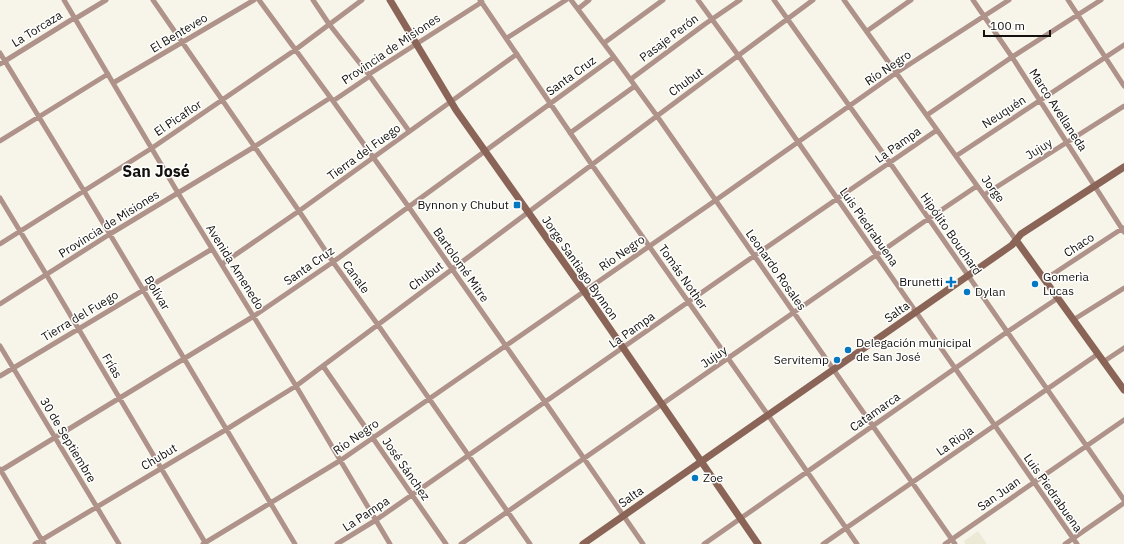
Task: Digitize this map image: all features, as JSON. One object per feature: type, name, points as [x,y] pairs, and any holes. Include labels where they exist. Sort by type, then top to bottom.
[{"type":"street","name":"Avenida Amenedo","points":[[64,0],[178,193],[254,316],[390,544]]},
{"type":"street","name":"La Torcaza","points":[[2,63],[106,0]]},
{"type":"street","name":"Canale","points":[[153,0],[333,262],[530,544]]},
{"type":"street","name":"El Benteveo","points":[[113,84],[254,0]]},
{"type":"street","name":"Bartolomé Mitre","points":[[259,0],[374,157],[546,402],[643,544]]},
{"type":"street","points":[[313,0],[329,24],[369,75],[409,131]]},
{"type":"street","name":"El Picaflor","points":[[0,244],[152,148],[295,50],[362,0]]},
{"type":"street","name":"Jorge Santiago Bynnon","points":[[391,0],[450,101],[702,461],[758,544]]},
{"type":"street","points":[[507,38],[557,2],[566,0]]},
{"type":"street","points":[[571,0],[578,9],[589,0]]},
{"type":"street","name":"Santa Cruz","points":[[604,43],[663,0]]},
{"type":"street","name":"Luis Piedrabuena","points":[[698,0],[738,55],[1077,544]]},
{"type":"street","name":"Pasaje Perón","points":[[631,80],[712,19],[740,0]]},
{"type":"street","name":"Hipólito Bouchard","points":[[774,0],[890,163],[1046,390],[1124,500]]},
{"type":"street","name":"Chubut","points":[[35,544],[43,542],[97,506],[296,386],[813,0]]},
{"type":"street","name":"Jorge","points":[[844,0],[1124,390]]},
{"type":"street","points":[[867,31],[911,0]]},
{"type":"street","name":"Marco Avellaneda","points":[[973,0],[1123,229]]},
{"type":"street","name":"Río Negro","points":[[205,544],[340,460],[584,292],[896,73],[1009,0]]},
{"type":"street","points":[[1068,0],[1124,86]]},
{"type":"street","name":"La Pampa","points":[[926,115],[1101,0]]},
{"type":"street","name":"Provincia de Misiones","points":[[0,304],[110,234],[367,78],[369,75],[481,1]]},
{"type":"street","name":"Tomás Nother","points":[[481,1],[592,165],[857,544]]},
{"type":"street","name":"Leonardo Rosales","points":[[578,9],[657,116],[954,542]]},
{"type":"street","name":"Neuquén","points":[[956,156],[1124,45]]},
{"type":"street","name":"Bolívar","points":[[0,53],[2,63],[39,116],[295,544]]},
{"type":"street","name":"Tierra del Fuego","points":[[222,264],[299,211],[517,54]]},
{"type":"street","name":"Santa Cruz","points":[[0,470],[254,316],[333,262],[614,57]]},
{"type":"street","points":[[0,141],[108,74]]},
{"type":"street","points":[[570,133],[635,86]]},
{"type":"street","name":"Jujuy","points":[[984,195],[1124,106]]},
{"type":"street","name":"La Pampa","points":[[337,544],[376,520],[937,130]]},
{"type":"street","name":"Salta","points":[[583,544],[1012,245],[1021,234],[1124,167]]},
{"type":"street","name":"Jujuy","points":[[461,544],[977,186]]},
{"type":"street","name":"Frías","points":[[0,198],[162,468],[205,544]]},
{"type":"street","name":"Chaco","points":[[1044,280],[1123,229]]},
{"type":"street","name":"Tierra del Fuego","points":[[0,376],[212,249]]},
{"type":"street","points":[[1073,320],[1124,288]]},
{"type":"street","name":"Catamarca","points":[[704,544],[1058,298]]},
{"type":"street","name":"30 de Septiembre","points":[[0,346],[119,544]]},
{"type":"street","points":[[1103,362],[1124,348]]},
{"type":"street","name":"La Rioja","points":[[823,544],[1098,354]]},
{"type":"street","name":"José Sánchez","points":[[323,366],[446,544]]},
{"type":"street","name":"San Juan","points":[[945,544],[954,542],[1034,482],[1124,420]]},
{"type":"street","points":[[0,470],[43,542]]},
{"type":"street","points":[[1065,544],[1124,503]]},
{"type":"shaded area","points":[[978,531],[987,544],[965,544],[964,541]]},
{"type":"place","name":"Bynnon y Chubut","points":[[517,205]]},
{"type":"place","name":"Brunetti","points":[[951,282]]},
{"type":"place","name":"Gomerìa Lucas","points":[[1035,284]]},
{"type":"place","name":"Dylan","points":[[967,292]]},
{"type":"place","name":"Delegación municipal de San José","points":[[848,350]]},
{"type":"place","name":"Servitemp","points":[[837,360]]},
{"type":"place","name":"Zoe","points":[[695,478]]},
{"type":"district","name":"San José","points":[[156,171]]}]
